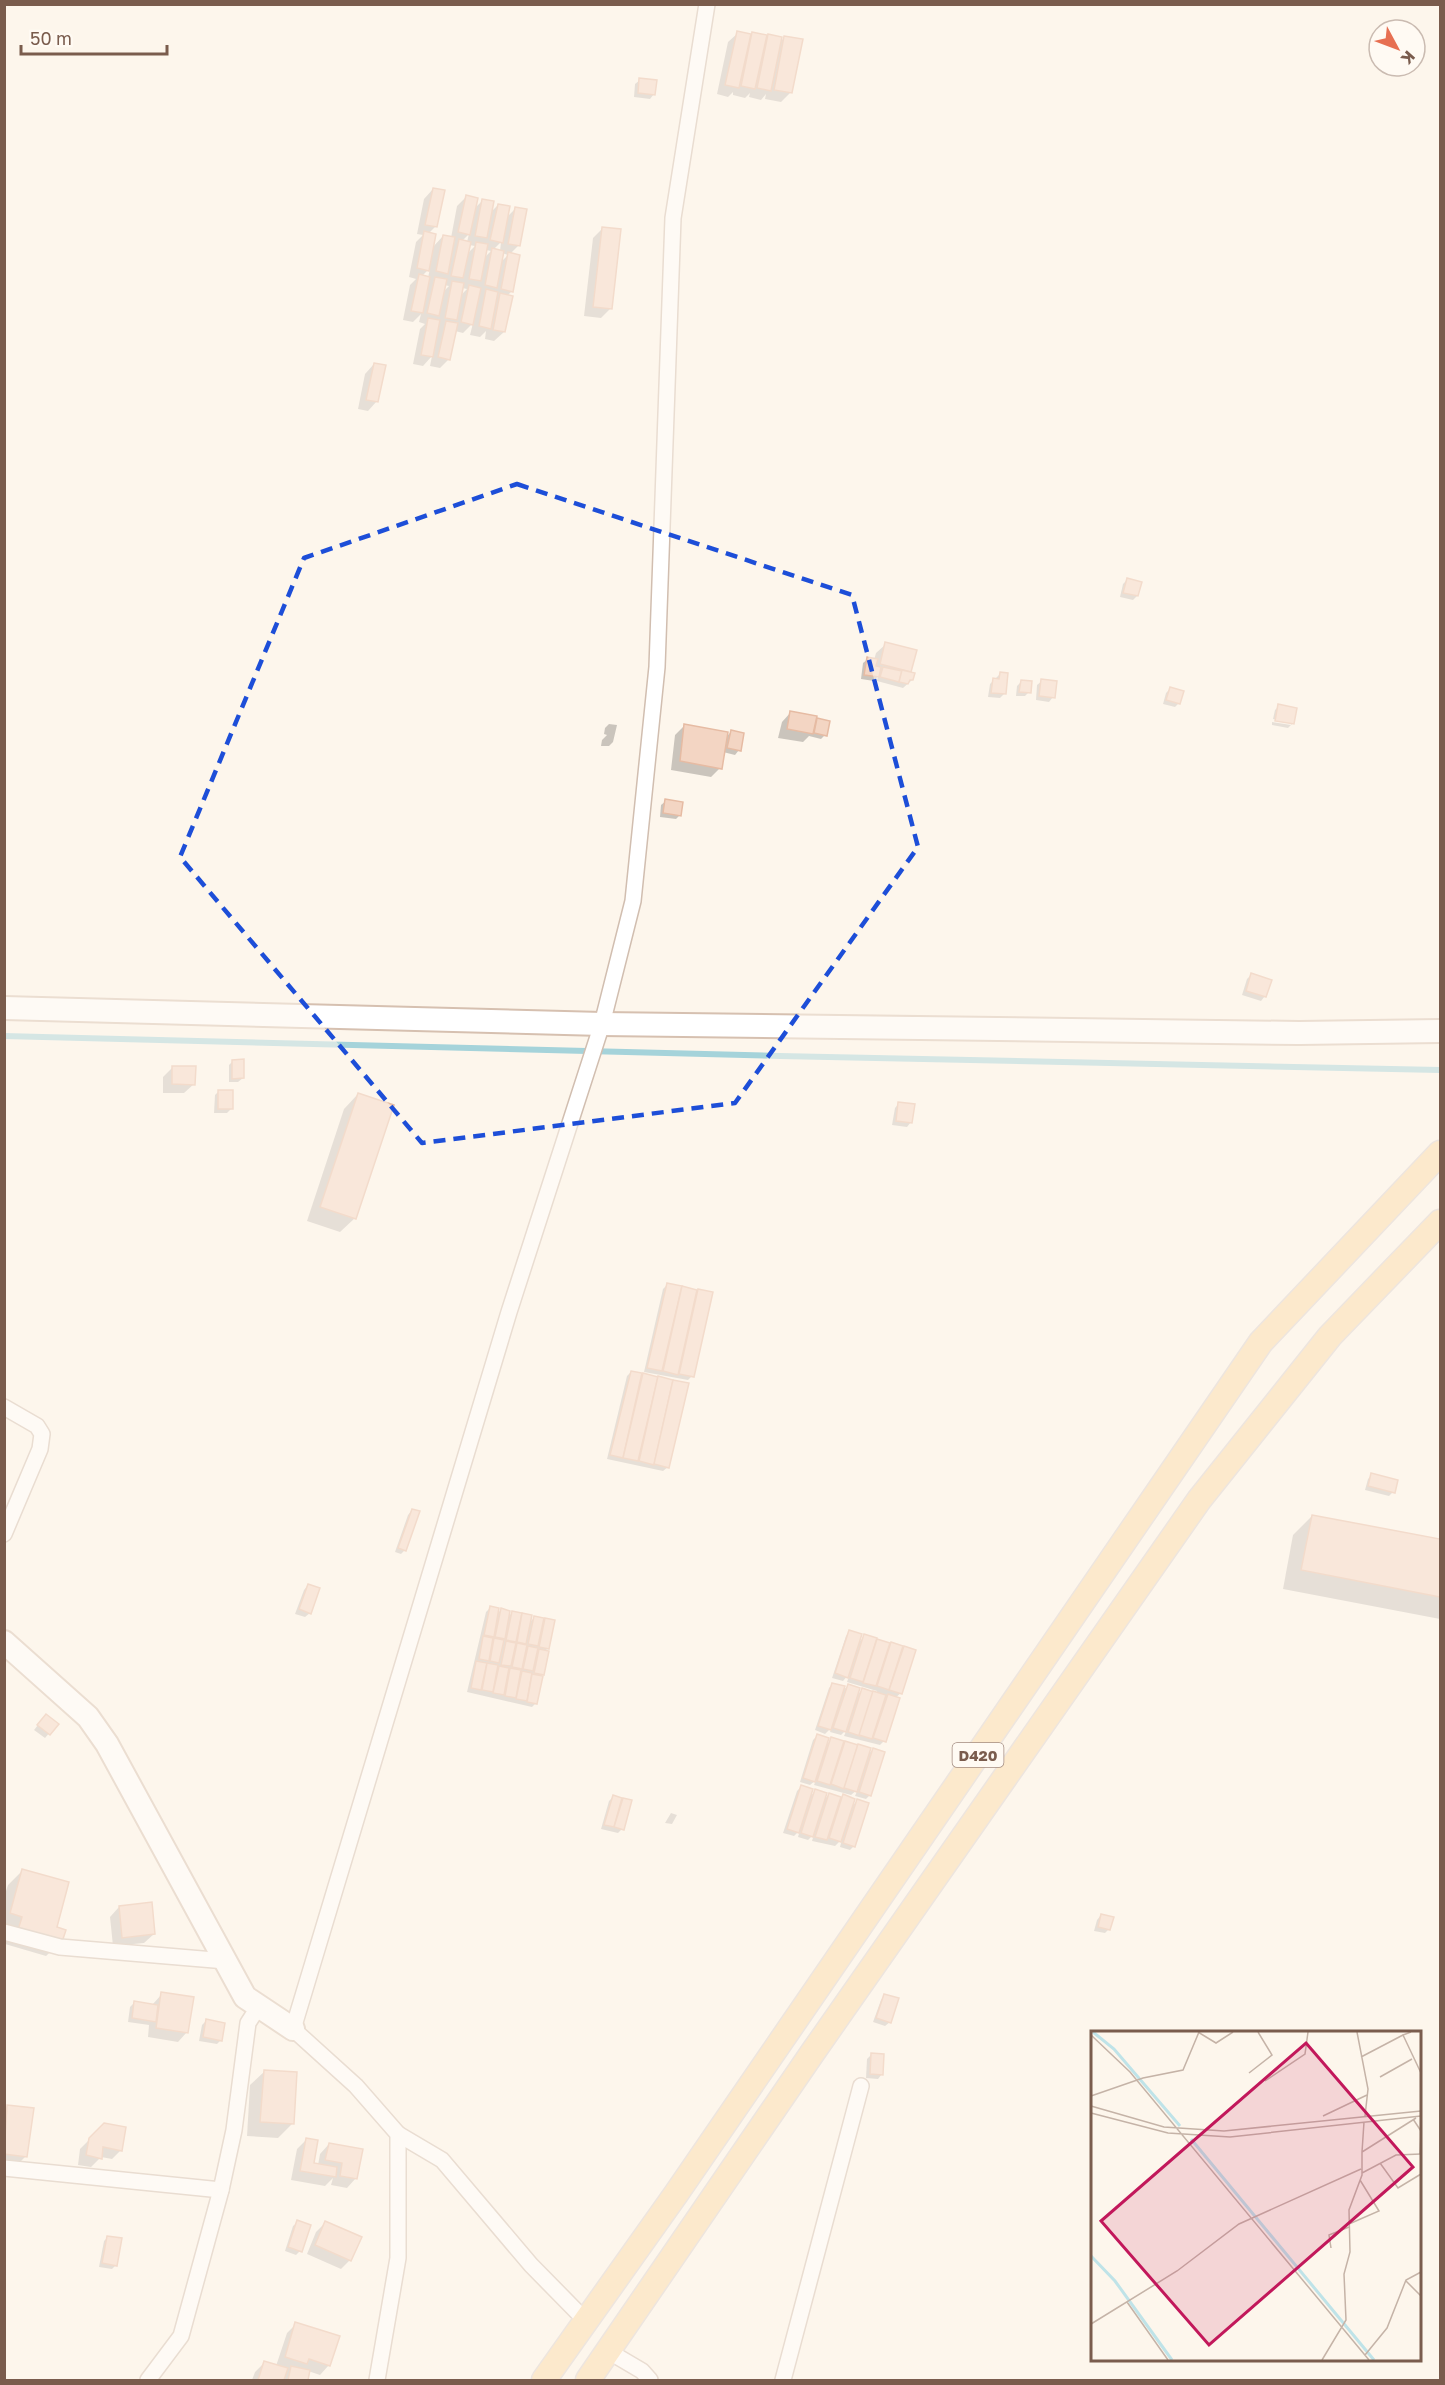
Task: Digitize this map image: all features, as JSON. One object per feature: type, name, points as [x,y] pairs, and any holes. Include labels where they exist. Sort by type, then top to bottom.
[{"type":"main road","name":"D420","points":[[544,2380],[676,2194],[1261,1342],[1440,1153]]},
{"type":"main road","name":"D420","points":[[588,2380],[820,2042],[1199,1500],[1330,1336],[1440,1222]]},
{"type":"street","points":[[293,2029],[509,1312],[602,1024],[633,901],[657,667],[674,218],[707,4]]},
{"type":"street","points":[[4,1008],[602,1024],[1299,1033],[1440,1031]]},
{"type":"street","points":[[4,1407],[38,1426],[42,1434],[40,1449],[4,1534]]},
{"type":"street","points":[[4,1642],[88,1717],[107,1744],[245,1997],[293,2029],[356,2086],[398,2134],[442,2160],[531,2265],[586,2321]]},
{"type":"street","points":[[4,1932],[60,1947],[226,1961]]},
{"type":"street","points":[[148,2380],[181,2336],[221,2190],[234,2130],[248,2023],[259,2006]]},
{"type":"street","points":[[783,2380],[861,2086]]},
{"type":"street","points":[[377,2380],[398,2258],[398,2134]]},
{"type":"street","points":[[4,2168],[221,2190]]},
{"type":"street","points":[[608,2352],[642,2371],[650,2380]]},
{"type":"highlighted area","points":[[517,484],[852,595],[918,847],[735,1103],[422,1143],[180,857],[304,558]]},
{"type":"building","points":[[737,31],[751,34],[739,88],[725,85]]},
{"type":"building","points":[[752,32],[767,35],[755,89],[741,86]]},
{"type":"building","points":[[768,34],[782,37],[771,91],[757,88]]},
{"type":"building","points":[[784,36],[803,39],[792,93],[774,90]]},
{"type":"building","points":[[639,78],[657,80],[655,95],[638,93]]},
{"type":"building","points":[[433,188],[445,190],[437,227],[425,225]]},
{"type":"building","points":[[466,195],[478,198],[470,235],[458,232]]},
{"type":"building","points":[[482,199],[494,201],[487,238],[475,236]]},
{"type":"building","points":[[498,204],[510,206],[503,243],[490,240]]},
{"type":"building","points":[[515,207],[527,209],[520,246],[508,244]]},
{"type":"building","points":[[602,227],[621,229],[612,309],[593,307]]},
{"type":"building","points":[[424,231],[436,234],[429,271],[417,268]]},
{"type":"building","points":[[443,235],[455,237],[448,274],[436,271]]},
{"type":"building","points":[[459,239],[471,242],[463,278],[451,276]]},
{"type":"building","points":[[476,242],[488,244],[481,281],[469,279]]},
{"type":"building","points":[[492,248],[504,251],[497,288],[485,285]]},
{"type":"building","points":[[508,252],[520,255],[513,292],[501,289]]},
{"type":"building","points":[[419,274],[430,277],[423,313],[411,311]]},
{"type":"building","points":[[435,277],[447,279],[439,316],[427,313]]},
{"type":"building","points":[[452,281],[464,283],[457,320],[445,318]]},
{"type":"building","points":[[469,285],[481,288],[473,325],[461,322]]},
{"type":"building","points":[[486,289],[498,292],[491,329],[479,326]]},
{"type":"building","points":[[500,293],[513,296],[505,332],[493,330]]},
{"type":"building","points":[[428,318],[440,320],[433,357],[421,355]]},
{"type":"building","points":[[446,321],[458,323],[450,360],[438,357]]},
{"type":"building","points":[[374,363],[386,365],[378,402],[366,400]]},
{"type":"building","points":[[1127,578],[1142,582],[1138,596],[1123,593]]},
{"type":"building","points":[[885,642],[917,650],[911,672],[880,664]]},
{"type":"building","points":[[867,657],[878,659],[876,666],[881,667],[879,677],[864,675]]},
{"type":"building","points":[[883,667],[902,671],[899,682],[880,677]]},
{"type":"building","points":[[902,670],[915,673],[913,680],[910,680],[908,684],[899,682]]},
{"type":"building","points":[[1000,672],[1008,673],[1006,694],[991,693],[993,678],[999,679]]},
{"type":"building","points":[[1041,679],[1057,681],[1055,698],[1039,696]]},
{"type":"building","points":[[1021,680],[1032,681],[1031,693],[1019,692]]},
{"type":"building","points":[[1170,687],[1184,691],[1180,704],[1166,700]]},
{"type":"building","points":[[1278,704],[1297,708],[1294,724],[1275,721]]},
{"type":"building","points":[[790,711],[817,716],[813,734],[787,729]]},
{"type":"building","points":[[817,718],[830,721],[827,736],[814,733]]},
{"type":"building","points":[[684,724],[728,732],[722,769],[680,761]]},
{"type":"building","points":[[731,730],[744,733],[741,751],[727,748]]},
{"type":"building","points":[[665,799],[683,802],[681,816],[663,813]]},
{"type":"building","points":[[1251,973],[1272,980],[1266,997],[1246,991]]},
{"type":"building","points":[[244,1059],[244,1078],[232,1079],[232,1060]]},
{"type":"building","points":[[172,1066],[196,1066],[195,1085],[172,1084]]},
{"type":"building","points":[[218,1090],[233,1090],[233,1109],[218,1109]]},
{"type":"building","points":[[358,1093],[394,1105],[356,1219],[320,1207]]},
{"type":"building","points":[[898,1102],[915,1104],[912,1123],[896,1121]]},
{"type":"building","points":[[667,1283],[682,1286],[662,1371],[647,1368]]},
{"type":"building","points":[[682,1286],[697,1290],[678,1375],[663,1371]]},
{"type":"building","points":[[698,1289],[713,1292],[694,1377],[679,1374]]},
{"type":"building","points":[[631,1371],[642,1373],[623,1458],[610,1455]]},
{"type":"building","points":[[643,1373],[658,1377],[638,1461],[623,1458]]},
{"type":"building","points":[[658,1376],[673,1380],[654,1465],[639,1461]]},
{"type":"building","points":[[673,1380],[689,1383],[669,1468],[654,1464]]},
{"type":"building","points":[[1371,1473],[1398,1480],[1395,1493],[1368,1486]]},
{"type":"building","points":[[412,1509],[420,1511],[406,1551],[398,1548]]},
{"type":"building","points":[[1312,1515],[1440,1539],[1440,1597],[1301,1570]]},
{"type":"building","points":[[308,1584],[320,1588],[311,1614],[299,1609]]},
{"type":"building","points":[[490,1606],[499,1608],[494,1637],[484,1635]]},
{"type":"building","points":[[501,1608],[510,1611],[505,1639],[495,1637]]},
{"type":"building","points":[[512,1611],[522,1613],[516,1642],[506,1640]]},
{"type":"building","points":[[522,1613],[532,1615],[526,1644],[517,1642]]},
{"type":"building","points":[[534,1616],[544,1618],[538,1646],[528,1644]]},
{"type":"building","points":[[545,1618],[555,1620],[549,1649],[539,1647]]},
{"type":"building","points":[[849,1630],[862,1634],[848,1678],[835,1673]]},
{"type":"building","points":[[864,1634],[877,1638],[863,1682],[850,1678]]},
{"type":"building","points":[[483,1636],[493,1638],[489,1661],[479,1659]]},
{"type":"building","points":[[494,1638],[504,1640],[499,1663],[490,1661]]},
{"type":"building","points":[[877,1639],[890,1643],[876,1686],[863,1683]]},
{"type":"building","points":[[506,1641],[516,1643],[511,1666],[501,1665]]},
{"type":"building","points":[[891,1642],[903,1646],[889,1690],[877,1686]]},
{"type":"building","points":[[517,1643],[527,1645],[522,1669],[512,1667]]},
{"type":"building","points":[[528,1646],[538,1648],[533,1671],[523,1669]]},
{"type":"building","points":[[904,1646],[916,1650],[902,1694],[889,1690]]},
{"type":"building","points":[[539,1649],[549,1651],[544,1675],[534,1673]]},
{"type":"building","points":[[476,1661],[487,1663],[481,1690],[471,1688]]},
{"type":"building","points":[[487,1663],[498,1665],[493,1692],[482,1690]]},
{"type":"building","points":[[499,1666],[509,1668],[504,1695],[493,1693]]},
{"type":"building","points":[[510,1668],[521,1670],[516,1698],[505,1696]]},
{"type":"building","points":[[522,1671],[532,1673],[527,1701],[516,1699]]},
{"type":"building","points":[[532,1674],[543,1676],[537,1704],[527,1702]]},
{"type":"building","points":[[832,1683],[845,1686],[831,1730],[818,1726]]},
{"type":"building","points":[[848,1684],[860,1688],[846,1732],[833,1728]]},
{"type":"building","points":[[862,1688],[874,1692],[860,1736],[848,1732]]},
{"type":"building","points":[[873,1691],[886,1695],[872,1739],[859,1735]]},
{"type":"building","points":[[888,1694],[900,1698],[886,1742],[873,1738]]},
{"type":"building","points":[[46,1714],[59,1724],[50,1735],[37,1725]]},
{"type":"building","points":[[817,1734],[829,1738],[815,1782],[803,1778]]},
{"type":"building","points":[[831,1737],[844,1741],[830,1785],[817,1781]]},
{"type":"building","points":[[845,1741],[858,1745],[844,1789],[831,1784]]},
{"type":"building","points":[[858,1744],[871,1748],[857,1792],[844,1788]]},
{"type":"building","points":[[873,1748],[885,1752],[871,1796],[859,1792]]},
{"type":"building","points":[[801,1785],[813,1789],[799,1833],[787,1829]]},
{"type":"building","points":[[815,1789],[827,1793],[813,1837],[801,1833]]},
{"type":"building","points":[[829,1793],[841,1797],[827,1840],[815,1837]]},
{"type":"building","points":[[843,1794],[855,1799],[841,1842],[829,1838]]},
{"type":"building","points":[[613,1795],[622,1798],[614,1827],[604,1825]]},
{"type":"building","points":[[623,1798],[632,1800],[624,1830],[614,1827]]},
{"type":"building","points":[[857,1799],[869,1803],[855,1847],[843,1843]]},
{"type":"building","points":[[22,1869],[69,1882],[57,1927],[66,1930],[62,1942],[18,1930],[22,1917],[10,1913]]},
{"type":"building","points":[[152,1902],[155,1934],[122,1938],[119,1906]]},
{"type":"building","points":[[1101,1914],[1114,1917],[1110,1930],[1098,1927]]},
{"type":"building","points":[[161,1992],[194,1997],[188,2033],[156,2028]]},
{"type":"building","points":[[884,1994],[899,1998],[891,2023],[876,2018]]},
{"type":"building","points":[[134,2001],[158,2005],[156,2022],[132,2018]]},
{"type":"building","points":[[206,2019],[225,2023],[222,2041],[203,2037]]},
{"type":"building","points":[[871,2053],[884,2054],[883,2075],[870,2074]]},
{"type":"building","points":[[264,2070],[297,2072],[294,2124],[260,2122]]},
{"type":"building","points":[[7,2105],[34,2108],[27,2157],[4,2154]]},
{"type":"building","points":[[104,2123],[126,2127],[122,2151],[103,2147],[102,2159],[86,2155],[89,2138]]},
{"type":"building","points":[[306,2138],[318,2140],[314,2163],[337,2167],[336,2177],[300,2171]]},
{"type":"building","points":[[329,2143],[363,2149],[357,2179],[340,2176],[342,2163],[325,2160]]},
{"type":"building","points":[[297,2220],[311,2225],[302,2252],[288,2247]]},
{"type":"building","points":[[325,2221],[362,2237],[351,2261],[315,2245]]},
{"type":"building","points":[[107,2236],[122,2238],[117,2266],[102,2263]]},
{"type":"building","points":[[295,2322],[340,2336],[330,2366],[309,2359],[307,2364],[285,2357]]},
{"type":"building","points":[[264,2361],[288,2368],[284,2380],[258,2380]]},
{"type":"building","points":[[291,2366],[310,2370],[308,2380],[288,2380]]},
{"type":"waterway","points":[[4,1036],[1440,1070]]}]
